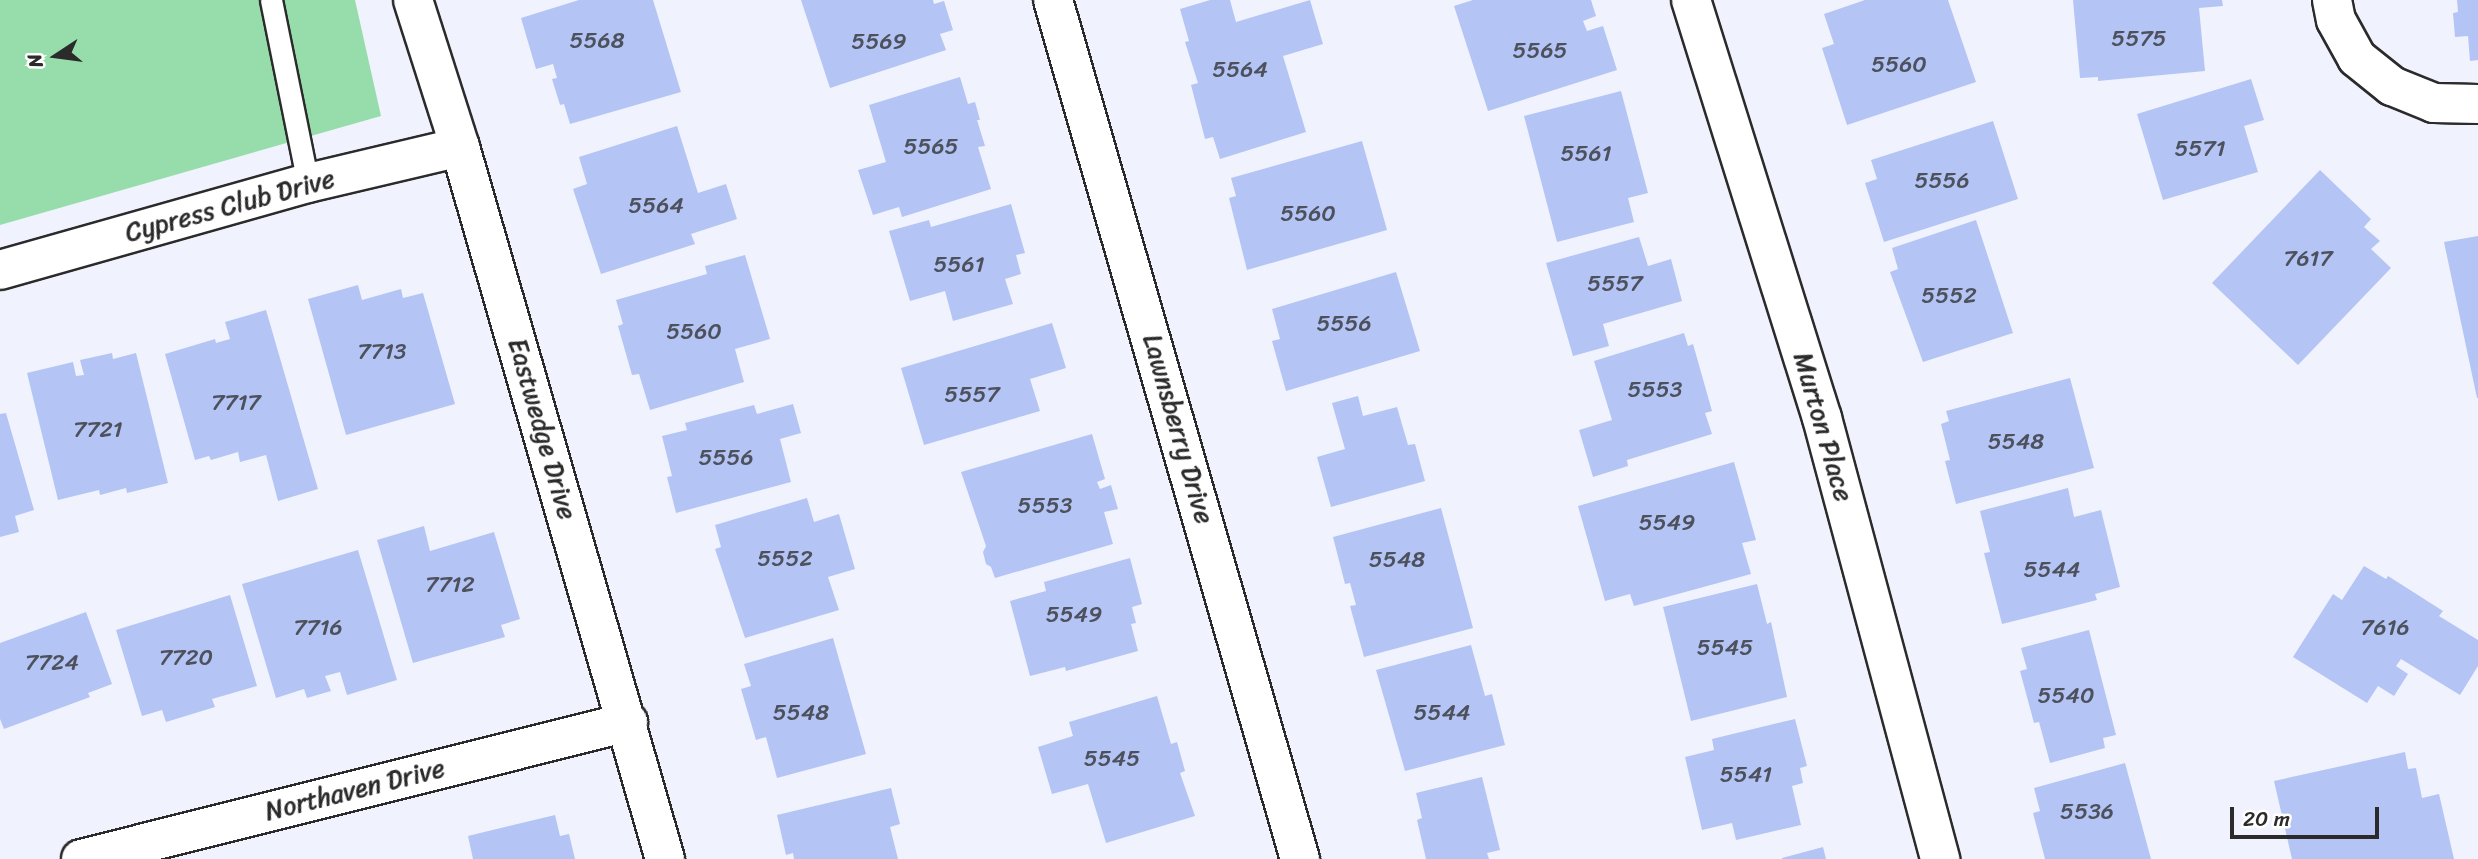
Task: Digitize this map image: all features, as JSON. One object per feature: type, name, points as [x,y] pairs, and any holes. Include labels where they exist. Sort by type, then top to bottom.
[{"type":"street","name":"Eastwedge Drive","points":[[413,0],[460,148],[666,859]]},
{"type":"street","name":"Lawnsberry Drive","points":[[1053,0],[1300,859]]},
{"type":"street","name":"Murton Place","points":[[1691,0],[1822,418],[1940,859]]},
{"type":"street","points":[[2332,0],[2336,20],[2357,58],[2392,86],[2434,103],[2478,104]]},
{"type":"street","name":"Cypress Club Drive","points":[[0,270],[308,183],[460,148]]},
{"type":"street","name":"Northaven Drive","points":[[81,859],[628,722]]},
{"type":"lane","points":[[271,0],[308,183]]},
{"type":"green space","points":[[0,0],[355,0],[381,116],[0,225]]},
{"type":"building","points":[[579,0],[653,0],[681,92],[570,124],[564,104],[560,105],[552,79],[557,78],[553,64],[536,69],[521,18]]},
{"type":"building","points":[[801,0],[933,0],[934,4],[944,1],[953,30],[940,34],[946,50],[830,88]]},
{"type":"building","points":[[1210,0],[1230,0],[1236,22],[1310,0],[1323,44],[1283,56],[1306,132],[1220,159],[1213,137],[1205,139],[1191,85],[1198,83],[1185,42],[1189,41],[1180,9]]},
{"type":"building","points":[[1473,0],[1591,0],[1596,16],[1583,21],[1587,31],[1603,26],[1617,70],[1488,111],[1454,6]]},
{"type":"building","points":[[1865,0],[1948,0],[1976,82],[1847,125],[1822,48],[1834,44],[1824,14]]},
{"type":"building","points":[[2073,0],[2222,0],[2223,6],[2199,8],[2205,71],[2098,81],[2098,77],[2080,78]]},
{"type":"building","points":[[2457,0],[2478,0],[2478,60],[2470,61],[2468,36],[2455,37],[2453,13],[2458,12]]},
{"type":"building","points":[[960,77],[968,104],[975,102],[980,120],[977,120],[985,146],[978,147],[991,189],[902,217],[899,207],[873,215],[858,170],[886,162],[869,105]]},
{"type":"building","points":[[2251,79],[2264,120],[2244,126],[2258,172],[2163,200],[2137,114]]},
{"type":"building","points":[[1621,91],[1648,193],[1628,198],[1634,222],[1557,242],[1524,116]]},
{"type":"building","points":[[1993,121],[2018,199],[1884,242],[1865,183],[1877,179],[1871,160]]},
{"type":"building","points":[[677,126],[698,193],[726,184],[737,219],[691,234],[695,244],[601,274],[573,189],[587,184],[579,157]]},
{"type":"building","points":[[1362,141],[1387,230],[1247,270],[1229,198],[1236,196],[1231,178]]},
{"type":"building","points":[[2320,170],[2371,219],[2364,227],[2380,241],[2371,249],[2391,268],[2298,365],[2212,283]]},
{"type":"building","points":[[1011,204],[1025,253],[1016,255],[1021,274],[1005,279],[1013,304],[953,321],[945,291],[910,301],[889,231],[929,220],[931,227]]},
{"type":"building","points":[[1976,220],[2013,333],[1923,362],[1890,272],[1898,269],[1892,248]]},
{"type":"building","points":[[2478,236],[2478,398],[2477,398],[2444,242]]},
{"type":"building","points":[[1639,237],[1648,266],[1671,259],[1682,301],[1603,324],[1609,346],[1573,356],[1546,263]]},
{"type":"building","points":[[745,255],[770,339],[735,349],[744,382],[650,410],[639,374],[632,375],[618,326],[623,324],[616,300],[707,274],[705,266]]},
{"type":"building","points":[[1396,272],[1420,351],[1286,391],[1272,341],[1280,339],[1272,309]]},
{"type":"building","points":[[358,285],[362,300],[401,289],[403,298],[423,293],[455,404],[346,435],[308,299]]},
{"type":"building","points":[[266,310],[318,489],[278,501],[266,455],[240,462],[238,452],[211,460],[209,456],[195,460],[165,354],[215,339],[216,343],[230,339],[225,322]]},
{"type":"building","points":[[1052,323],[1066,368],[1030,379],[1040,411],[924,445],[901,368]]},
{"type":"building","points":[[1684,333],[1688,346],[1693,344],[1712,411],[1705,413],[1712,434],[1627,460],[1628,466],[1593,477],[1579,430],[1612,420],[1594,361]]},
{"type":"building","points":[[112,353],[113,359],[136,353],[168,483],[127,493],[126,488],[100,495],[99,490],[58,500],[27,373],[73,362],[76,376],[84,375],[80,360]]},
{"type":"building","points":[[2070,378],[2094,468],[1956,504],[1945,461],[1950,460],[1941,424],[1949,421],[1946,411]]},
{"type":"building","points":[[1358,396],[1363,416],[1397,407],[1408,445],[1415,444],[1425,481],[1331,507],[1317,457],[1345,449],[1332,403]]},
{"type":"building","points":[[793,404],[801,433],[780,439],[791,482],[676,513],[667,477],[672,476],[662,436],[687,430],[685,423],[754,405],[757,414]]},
{"type":"building","points":[[6,413],[34,510],[15,516],[19,532],[0,537],[0,414]]},
{"type":"building","points":[[1092,434],[1105,479],[1097,482],[1100,489],[1111,485],[1118,509],[1104,512],[1113,544],[995,578],[991,567],[986,564],[983,552],[986,546],[961,472]]},
{"type":"building","points":[[1734,462],[1756,540],[1742,543],[1751,574],[1634,606],[1630,594],[1605,601],[1578,506]]},
{"type":"building","points":[[2068,488],[2074,517],[2101,510],[2120,587],[2095,594],[2097,600],[2002,624],[1984,553],[1990,552],[1980,511]]},
{"type":"building","points":[[807,498],[814,522],[839,514],[855,569],[828,577],[839,610],[745,638],[715,549],[721,547],[715,525]]},
{"type":"building","points":[[1441,508],[1473,628],[1364,657],[1350,606],[1356,605],[1350,583],[1345,584],[1333,537]]},
{"type":"building","points":[[424,526],[430,551],[494,532],[520,619],[501,625],[505,637],[413,663],[377,540]]},
{"type":"building","points":[[358,550],[397,680],[347,695],[340,672],[325,676],[331,691],[307,698],[304,689],[276,698],[242,584]]},
{"type":"building","points":[[1130,558],[1142,604],[1132,607],[1136,623],[1131,624],[1138,651],[1066,671],[1065,667],[1030,676],[1010,601],[1046,591],[1044,582]]},
{"type":"building","points":[[2364,566],[2386,579],[2388,576],[2443,611],[2439,616],[2478,640],[2478,666],[2460,695],[2401,659],[2396,666],[2408,674],[2394,696],[2378,686],[2367,703],[2293,657],[2333,594],[2342,600]]},
{"type":"building","points":[[1757,584],[1767,624],[1771,622],[1787,697],[1691,721],[1663,607]]},
{"type":"building","points":[[230,595],[257,686],[212,699],[215,707],[166,722],[162,710],[142,716],[116,630]]},
{"type":"building","points":[[86,612],[112,684],[88,693],[90,697],[4,729],[0,719],[0,643]]},
{"type":"building","points":[[2089,630],[2116,735],[2103,738],[2105,748],[2050,763],[2039,722],[2034,723],[2020,671],[2027,669],[2021,648]]},
{"type":"building","points":[[833,638],[866,754],[777,778],[766,737],[756,740],[741,689],[751,686],[744,664]]},
{"type":"building","points":[[1471,645],[1485,696],[1492,694],[1505,745],[1405,771],[1376,670]]},
{"type":"building","points":[[1157,696],[1171,744],[1177,742],[1185,771],[1180,773],[1195,816],[1106,843],[1088,784],[1052,794],[1038,747],[1073,736],[1069,722]]},
{"type":"building","points":[[1795,719],[1807,766],[1800,768],[1803,783],[1792,786],[1801,825],[1736,840],[1732,823],[1702,830],[1685,757],[1714,750],[1712,739]]},
{"type":"building","points":[[2405,752],[2408,769],[2416,768],[2422,798],[2439,794],[2454,859],[2292,859],[2274,781]]},
{"type":"building","points":[[2125,763],[2151,859],[2045,859],[2033,813],[2040,811],[2034,788]]},
{"type":"building","points":[[1482,777],[1500,850],[1487,853],[1489,859],[1426,859],[1417,820],[1422,818],[1416,793]]},
{"type":"building","points":[[891,788],[900,824],[890,827],[898,859],[794,859],[793,853],[786,855],[777,815]]},
{"type":"building","points":[[555,815],[560,836],[569,834],[575,859],[473,859],[468,836]]},
{"type":"building","points":[[1823,847],[1826,859],[1782,859],[1782,858]]}]
